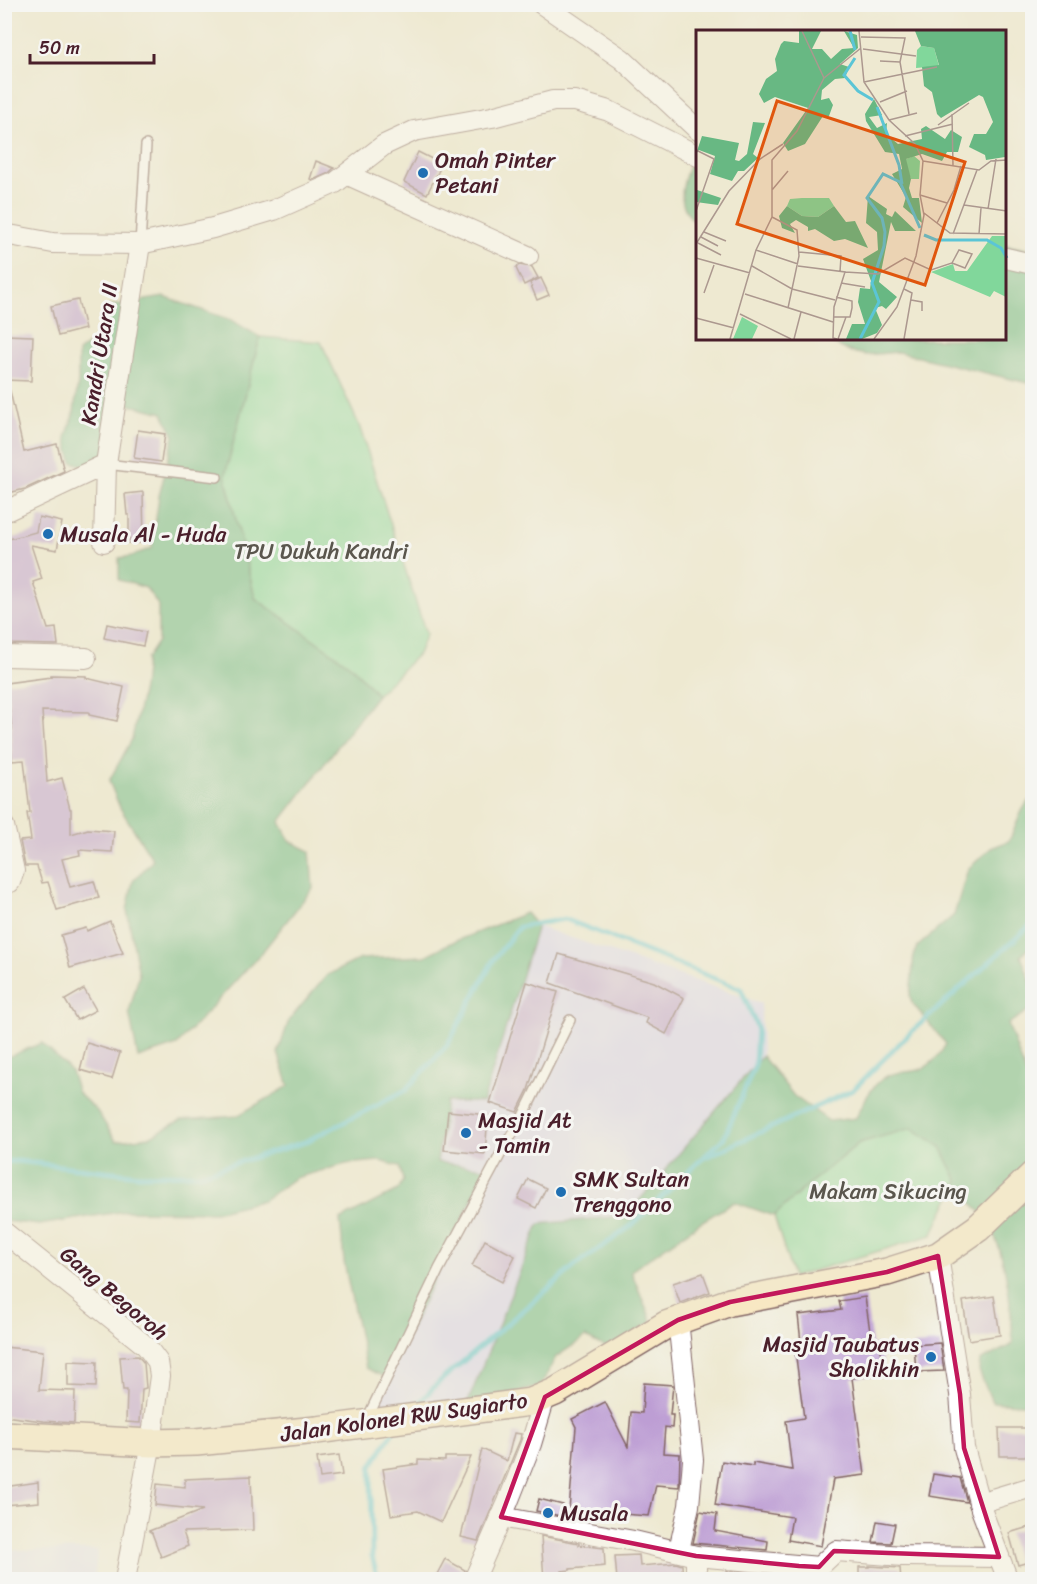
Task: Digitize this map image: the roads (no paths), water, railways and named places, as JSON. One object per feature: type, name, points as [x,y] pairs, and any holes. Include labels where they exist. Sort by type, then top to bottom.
[{"type":"main road","name":"Jalan Kolonel RW Sugiarto","points":[[4,1435],[151,1443],[196,1442],[365,1424],[531,1402],[545,1397],[678,1320],[730,1302],[887,1272],[938,1256],[978,1228],[1032,1176]]},
{"type":"street","points":[[542,4],[622,59],[696,128]]},
{"type":"street","points":[[4,234],[53,243],[140,244],[213,228],[274,210],[335,183],[384,145],[414,131],[492,117],[553,101],[575,101],[609,111],[696,155]]},
{"type":"street","points":[[348,175],[528,256]]},
{"type":"street","name":"Kandri Utara II","points":[[105,542],[103,466],[140,244]]},
{"type":"street","points":[[1007,258],[1032,264]]},
{"type":"street","points":[[4,512],[103,466]]},
{"type":"street","points":[[4,656],[86,658]]},
{"type":"street","points":[[4,826],[14,871],[10,882],[4,883]]},
{"type":"street","name":"Gang Begoroh","points":[[4,1232],[146,1346],[158,1362],[160,1376],[151,1443]]},
{"type":"street","points":[[938,1256],[960,1394],[964,1448],[979,1503],[1008,1580]]},
{"type":"street","points":[[678,1320],[693,1460],[688,1553],[696,1580]]},
{"type":"street","points":[[474,1580],[531,1444],[545,1397]]},
{"type":"street","points":[[125,1580],[151,1443]]},
{"type":"street","points":[[979,1503],[1032,1487]]},
{"type":"street","points":[[501,1518],[634,1541],[688,1553],[817,1567],[821,1566],[836,1551],[903,1556],[999,1557]]},
{"type":"lane","points":[[140,244],[146,145]]},
{"type":"lane","points":[[103,466],[218,477]]},
{"type":"lane","points":[[365,1424],[439,1269],[522,1118],[570,1020]]},
{"type":"waterway","points":[[4,1162],[17,1161],[139,1175],[200,1174],[305,1142],[406,1090],[448,1044],[494,959],[519,927],[565,919],[741,989],[757,1027],[755,1065],[724,1138],[631,1226],[575,1266],[439,1382],[415,1407]]},
{"type":"waterway","points":[[708,1156],[853,1090],[909,1034],[1032,924]]},
{"type":"waterway","points":[[378,1580],[372,1556],[371,1467],[394,1430]]},
{"type":"place","name":"Omah Pinter Petani","points":[[423,173]]},
{"type":"place","name":"Musala Al - Huda","points":[[48,534]]},
{"type":"place","name":"Masjid At - Tamin","points":[[466,1133]]},
{"type":"place","name":"SMK Sultan Trenggono","points":[[561,1192]]},
{"type":"place","name":"Masjid Taubatus Sholikhin","points":[[931,1357]]},
{"type":"place","name":"Musala","points":[[548,1513]]},
{"type":"park label","name":"TPU Dukuh Kandri","points":[[321,551]]},
{"type":"park label","name":"Makam Sikucing","points":[[888,1191]]}]
